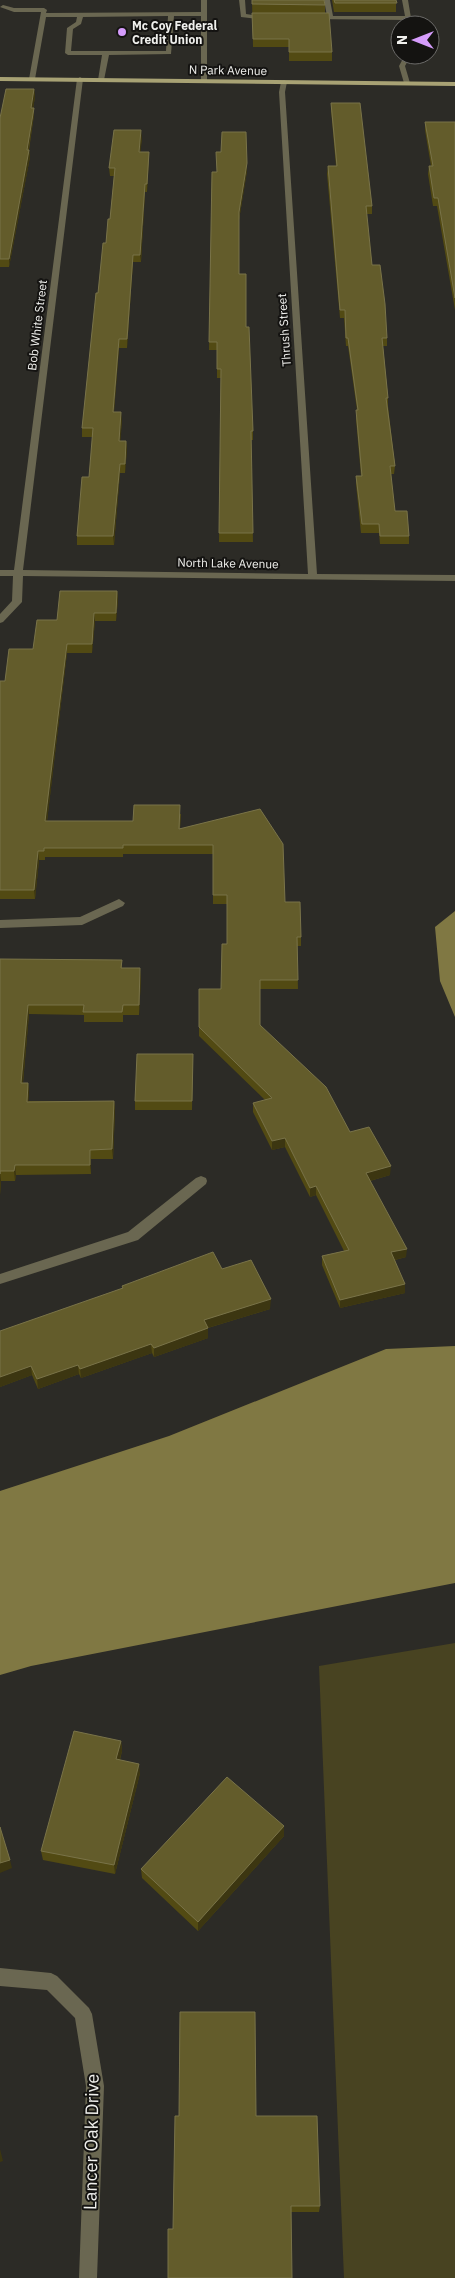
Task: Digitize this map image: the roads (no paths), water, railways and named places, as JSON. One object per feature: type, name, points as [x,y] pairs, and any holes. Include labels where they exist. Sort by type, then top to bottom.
[{"type":"main road","name":"N Park Avenue","points":[[0,78],[455,84]]},
{"type":"street","points":[[204,0],[204,81]]},
{"type":"street","points":[[242,0],[243,16],[273,18]]},
{"type":"street","points":[[327,0],[330,18]]},
{"type":"street","points":[[405,0],[408,15]]},
{"type":"street","points":[[0,17],[3,6],[14,10],[80,15],[204,14]]},
{"type":"street","points":[[32,79],[43,12]]},
{"type":"street","points":[[80,15],[80,23],[70,28],[68,53],[169,53],[171,14]]},
{"type":"street","points":[[302,18],[390,18]]},
{"type":"street","points":[[101,80],[106,53]]},
{"type":"street","points":[[403,65],[407,84]]},
{"type":"street","name":"Bob White Street","points":[[0,620],[17,602],[18,573],[80,79]]},
{"type":"street","name":"Thrush Street","points":[[284,82],[282,92],[293,283],[313,576]]},
{"type":"street","name":"North Lake Avenue","points":[[0,573],[455,578]]},
{"type":"street","points":[[0,924],[82,921],[119,902]]},
{"type":"street","points":[[0,1279],[133,1236],[201,1181]]},
{"type":"street","name":"Lancer Oak Drive","points":[[0,1977],[51,1982],[83,2014],[95,2086],[88,2278]]},
{"type":"place","name":"Mc Coy Federal Credit Union","points":[[122,32]]}]
